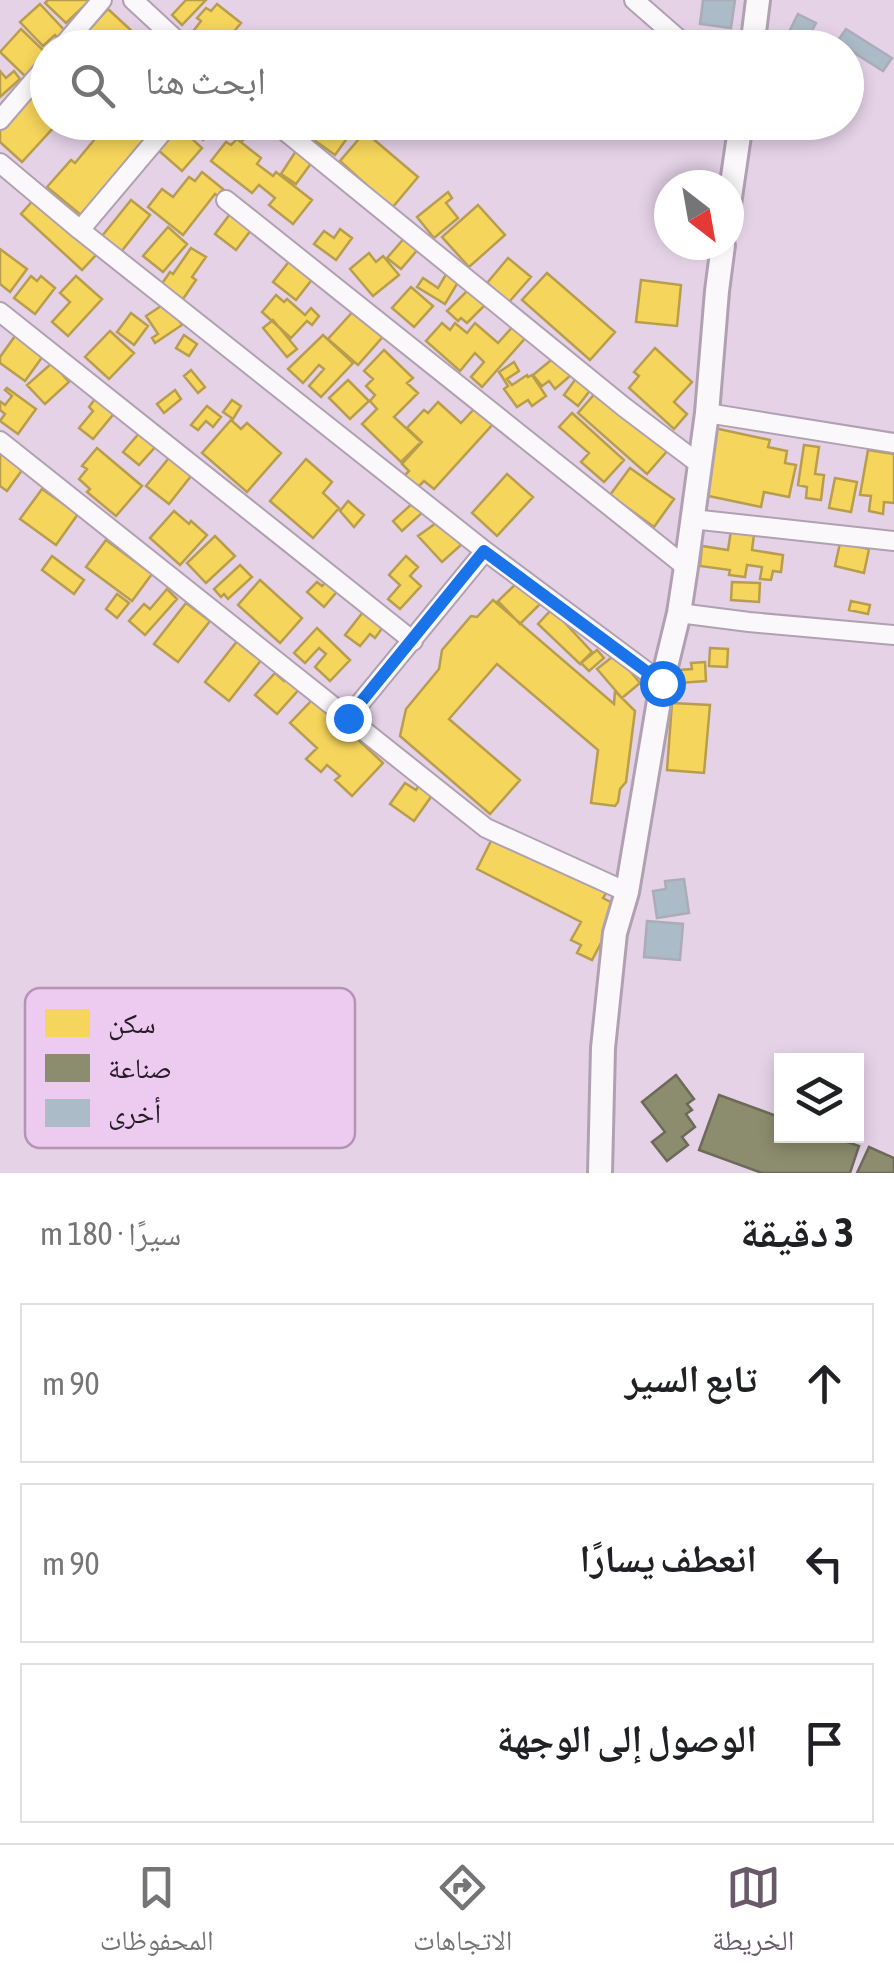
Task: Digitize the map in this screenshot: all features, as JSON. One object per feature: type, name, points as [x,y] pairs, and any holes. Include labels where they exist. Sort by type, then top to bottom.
[{"type":"street","points":[[77,30],[102,0]]},
{"type":"street","points":[[133,0],[166,30]]},
{"type":"street","points":[[634,0],[668,30]]},
{"type":"street","points":[[754,30],[758,0]]},
{"type":"street","points":[[0,120],[30,85]]},
{"type":"street","points":[[80,230],[156,140]]},
{"type":"street","points":[[296,140],[698,463]]},
{"type":"street","points":[[734,170],[738,140]]},
{"type":"street","points":[[0,162],[484,551],[662,683]]},
{"type":"street","points":[[226,200],[686,567]]},
{"type":"street","points":[[600,1173],[605,1029],[615,933],[627,892],[662,683],[679,613],[707,412],[721,260]]},
{"type":"street","points":[[0,312],[413,642]]},
{"type":"street","points":[[707,412],[894,442]]},
{"type":"street","points":[[0,442],[486,828],[627,892]]},
{"type":"street","points":[[692,519],[894,541]]},
{"type":"street","points":[[348,718],[484,551]]},
{"type":"street","points":[[679,613],[894,635]]},
{"type":"building: سكن","points":[[91,0],[89,9],[85,5],[66,23],[45,3]]},
{"type":"building: سكن","points":[[186,0],[206,0],[182,25],[172,15]]},
{"type":"building: سكن","points":[[40,4],[64,30],[30,32],[20,22]]},
{"type":"building: سكن","points":[[217,4],[241,23],[235,30],[194,30],[201,21],[197,18],[206,8],[211,11]]},
{"type":"building: سكن","points":[[108,9],[131,30],[89,30]]},
{"type":"building: سكن","points":[[21,29],[30,38],[30,73],[26,77],[0,52]]},
{"type":"building: سكن","points":[[0,71],[6,78],[14,71],[20,79],[0,97]]},
{"type":"building: سكن","points":[[30,93],[30,140],[42,140],[22,162],[0,142],[0,125]]},
{"type":"building: سكن","points":[[94,140],[143,140],[81,215],[47,187],[71,160],[75,163]]},
{"type":"building: سكن","points":[[164,140],[193,140],[202,148],[182,171],[157,149]]},
{"type":"building: سكن","points":[[238,140],[261,158],[257,164],[273,176],[276,172],[312,200],[293,224],[269,205],[275,198],[259,185],[252,193],[211,161],[226,142],[231,145]]},
{"type":"building: سكن","points":[[314,140],[346,140],[335,155]]},
{"type":"building: سكن","points":[[358,140],[374,140],[418,177],[392,208],[340,161]]},
{"type":"building: سكن","points":[[296,151],[312,162],[296,184],[281,174]]},
{"type":"building: سكن","points":[[202,172],[223,189],[183,235],[148,207],[162,189],[173,197],[189,177],[195,181]]},
{"type":"building: سكن","points":[[448,192],[452,198],[446,203],[458,218],[434,238],[417,217]]},
{"type":"building: سكن","points":[[36,197],[97,254],[82,270],[21,214]]},
{"type":"building: سكن","points":[[131,200],[150,215],[121,252],[102,236]]},
{"type":"building: سكن","points":[[478,205],[505,235],[469,267],[442,237]]},
{"type":"building: سكن","points":[[230,214],[251,230],[236,250],[215,234]]},
{"type":"building: سكن","points":[[168,227],[187,244],[163,272],[143,256]]},
{"type":"building: سكن","points":[[340,229],[352,238],[336,260],[314,244],[324,231],[334,238]]},
{"type":"building: سكن","points":[[407,235],[420,247],[401,269],[387,258]]},
{"type":"building: سكن","points":[[191,248],[206,257],[183,299],[161,285]]},
{"type":"building: سكن","points":[[0,249],[27,269],[10,292],[0,284]]},
{"type":"building: سكن","points":[[369,253],[376,262],[383,256],[399,275],[373,296],[350,269]]},
{"type":"building: سكن","points":[[508,258],[531,277],[509,302],[487,283]]},
{"type":"building: سكن","points":[[291,259],[314,277],[296,300],[273,282]]},
{"type":"building: سكن","points":[[448,271],[460,279],[445,304],[417,287],[423,278],[438,288]]},
{"type":"building: سكن","points":[[547,273],[615,332],[590,360],[522,300]]},
{"type":"building: سكن","points":[[31,276],[37,281],[41,276],[55,288],[35,314],[14,298]]},
{"type":"building: سكن","points":[[76,276],[102,299],[68,336],[52,322],[70,302],[60,293]]},
{"type":"building: سكن","points":[[641,280],[681,285],[677,326],[636,322]]},
{"type":"building: سكن","points":[[411,287],[433,306],[414,327],[392,308]]},
{"type":"building: سكن","points":[[469,289],[485,305],[467,323],[447,311]]},
{"type":"building: سكن","points":[[276,295],[305,315],[311,308],[319,316],[312,325],[307,321],[291,338],[262,312]]},
{"type":"building: سكن","points":[[167,302],[182,325],[155,343],[152,338],[158,334],[146,316]]},
{"type":"building: سكن","points":[[358,306],[387,332],[358,365],[328,339]]},
{"type":"building: سكن","points":[[131,313],[148,326],[134,345],[117,332]]},
{"type":"building: سكن","points":[[273,320],[297,349],[287,357],[263,328]]},
{"type":"building: سكن","points":[[442,323],[450,330],[455,323],[467,333],[475,323],[498,343],[516,323],[529,334],[482,387],[471,377],[484,362],[475,353],[460,371],[426,341]]},
{"type":"building: سكن","points":[[110,331],[134,353],[109,379],[85,357]]},
{"type":"building: سكن","points":[[184,335],[197,344],[189,356],[176,348]]},
{"type":"building: سكن","points":[[323,335],[353,363],[321,397],[309,386],[324,369],[319,365],[303,383],[288,369]]},
{"type":"building: سكن","points":[[15,336],[43,356],[25,381],[0,363]]},
{"type":"building: سكن","points":[[655,348],[692,382],[674,402],[687,414],[674,429],[629,388],[639,376],[634,372]]},
{"type":"building: سكن","points":[[384,350],[413,378],[407,383],[418,393],[394,417],[421,442],[401,462],[362,424],[377,409],[370,401],[375,395],[366,386],[373,379],[364,371]]},
{"type":"building: سكن","points":[[556,356],[571,375],[555,389],[549,381],[542,386],[533,375]]},
{"type":"building: سكن","points":[[514,362],[519,371],[507,379],[512,385],[532,375],[546,396],[532,406],[528,400],[517,407],[504,389],[508,386],[499,372]]},
{"type":"building: سكن","points":[[52,363],[69,382],[45,404],[27,385]]},
{"type":"building: سكن","points":[[191,370],[205,387],[198,393],[184,376]]},
{"type":"building: سكن","points":[[580,373],[595,384],[578,406],[564,395]]},
{"type":"building: سكن","points":[[348,380],[369,401],[350,419],[329,398]]},
{"type":"building: سكن","points":[[7,388],[36,409],[18,434],[0,421],[5,414],[0,404],[5,405],[12,396]]},
{"type":"building: سكن","points":[[175,390],[181,399],[164,413],[157,404]]},
{"type":"building: سكن","points":[[598,390],[669,449],[647,474],[578,413]]},
{"type":"building: سكن","points":[[98,395],[117,410],[93,439],[79,428],[93,411],[89,407]]},
{"type":"building: سكن","points":[[232,400],[241,406],[233,419],[223,412]]},
{"type":"building: سكن","points":[[438,402],[461,423],[475,408],[493,424],[434,489],[424,481],[417,488],[404,476],[409,471],[402,464],[422,442],[407,428]]},
{"type":"building: سكن","points":[[207,406],[221,417],[213,427],[206,421],[198,430],[191,425]]},
{"type":"building: سكن","points":[[572,413],[624,460],[604,482],[581,462],[589,453],[559,427]]},
{"type":"building: سكن","points":[[231,420],[241,429],[247,423],[281,453],[247,492],[202,453]]},
{"type":"building: سكن","points":[[714,428],[770,440],[768,447],[787,451],[785,463],[796,465],[789,497],[764,492],[761,507],[699,494]]},
{"type":"building: سكن","points":[[141,431],[157,445],[139,465],[123,452]]},
{"type":"building: سكن","points":[[804,445],[819,447],[815,474],[824,475],[821,500],[806,498],[807,487],[798,485]]},
{"type":"building: سكن","points":[[97,448],[142,486],[116,516],[87,492],[90,489],[79,479],[87,469],[82,466]]},
{"type":"building: سكن","points":[[0,449],[25,466],[7,491],[0,486]]},
{"type":"building: سكن","points":[[868,450],[894,454],[894,503],[884,502],[883,514],[869,511],[871,496],[860,495]]},
{"type":"building: سكن","points":[[173,453],[195,471],[169,504],[146,486]]},
{"type":"building: سكن","points":[[306,459],[332,482],[323,493],[339,508],[313,538],[270,501]]},
{"type":"building: سكن","points":[[630,468],[674,499],[654,527],[610,495]]},
{"type":"building: سكن","points":[[507,474],[533,497],[497,536],[472,513]]},
{"type":"building: سكن","points":[[835,478],[857,482],[851,512],[829,508]]},
{"type":"building: سكن","points":[[42,489],[78,514],[56,545],[20,519]]},
{"type":"building: سكن","points":[[348,501],[364,515],[354,527],[340,511]]},
{"type":"building: سكن","points":[[415,501],[424,511],[402,531],[393,521]]},
{"type":"building: سكن","points":[[174,511],[207,535],[180,565],[150,538]]},
{"type":"building: سكن","points":[[439,521],[461,545],[442,562],[418,536]]},
{"type":"building: سكن","points":[[732,524],[755,527],[752,550],[783,555],[781,572],[773,571],[771,580],[760,579],[762,567],[747,565],[745,577],[729,575],[730,570],[700,566],[702,546],[728,550]]},
{"type":"building: سكن","points":[[215,536],[235,556],[206,583],[187,563]]},
{"type":"building: سكن","points":[[106,540],[152,574],[132,601],[86,567]]},
{"type":"building: سكن","points":[[840,543],[869,549],[864,573],[835,566]]},
{"type":"building: سكن","points":[[52,556],[84,580],[74,594],[42,570]]},
{"type":"building: سكن","points":[[406,556],[418,567],[410,576],[421,586],[400,609],[388,599],[400,585],[389,575]]},
{"type":"building: سكن","points":[[240,565],[252,577],[228,599],[224,594],[221,597],[214,589]]},
{"type":"building: سكن","points":[[329,579],[340,588],[324,607],[307,592],[317,582],[322,586]]},
{"type":"building: سكن","points":[[260,580],[302,618],[280,643],[238,605]]},
{"type":"building: سكن","points":[[519,581],[541,603],[520,624],[498,601]]},
{"type":"building: سكن","points":[[732,582],[760,583],[759,602],[731,600]]},
{"type":"building: سكن","points":[[167,589],[177,599],[145,635],[129,621],[144,604],[150,609]]},
{"type":"building: سكن","points":[[117,594],[129,603],[117,618],[106,609]]},
{"type":"building: سكن","points":[[493,600],[614,704],[615,691],[635,711],[626,782],[615,806],[591,803],[598,750],[497,664],[449,719],[520,780],[490,814],[400,736],[406,709],[439,669],[442,650],[471,616],[477,617]]},
{"type":"building: سكن","points":[[851,601],[870,605],[868,614],[849,610]]},
{"type":"building: سكن","points":[[186,603],[210,621],[178,662],[154,644]]},
{"type":"building: سكن","points":[[552,609],[592,652],[580,664],[538,624]]},
{"type":"building: سكن","points":[[363,612],[383,627],[375,638],[370,634],[360,646],[345,635]]},
{"type":"building: سكن","points":[[317,628],[350,660],[330,681],[315,667],[326,654],[319,648],[305,663],[294,653]]},
{"type":"building: سكن","points":[[238,640],[262,659],[229,701],[205,682]]},
{"type":"building: سكن","points":[[710,648],[728,649],[727,667],[709,666]]},
{"type":"building: سكن","points":[[597,650],[604,658],[589,671],[581,663]]},
{"type":"building: سكن","points":[[616,654],[640,683],[622,698],[597,669]]},
{"type":"building: سكن","points":[[705,662],[706,681],[679,683],[678,670],[692,669],[691,663]]},
{"type":"building: سكن","points":[[275,673],[284,681],[290,675],[302,686],[277,714],[255,695]]},
{"type":"building: سكن","points":[[314,698],[383,763],[352,796],[335,780],[340,776],[327,765],[321,772],[306,759],[317,748],[290,723]]},
{"type":"building: سكن","points":[[672,703],[710,705],[704,773],[667,770]]},
{"type":"building: سكن","points":[[405,783],[416,790],[419,785],[433,794],[414,821],[390,804]]},
{"type":"building: سكن","points":[[494,835],[607,892],[603,898],[620,907],[592,960],[577,953],[581,945],[571,940],[581,922],[477,869]]},
{"type":"building: صناعة","points":[[676,1075],[694,1099],[687,1104],[692,1110],[686,1114],[695,1127],[682,1137],[688,1145],[667,1161],[652,1142],[665,1132],[642,1102]]},
{"type":"building: صناعة","points":[[719,1095],[774,1115],[774,1143],[859,1146],[850,1173],[762,1173],[699,1150]]},
{"type":"building: صناعة","points":[[869,1147],[894,1158],[894,1173],[857,1173]]},
{"type":"building: أخرى","points":[[703,0],[735,0],[731,28],[700,24]]},
{"type":"building: أخرى","points":[[798,14],[816,23],[812,30],[790,30]]},
{"type":"building: أخرى","points":[[864,40],[892,58],[883,71],[864,59]]},
{"type":"building: أخرى","points":[[684,879],[689,913],[657,918],[653,891],[666,889],[665,881]]},
{"type":"building: أخرى","points":[[647,921],[683,924],[680,960],[644,957]]},
{"type":"route","points":[[348,718],[484,551],[662,683]]}]
